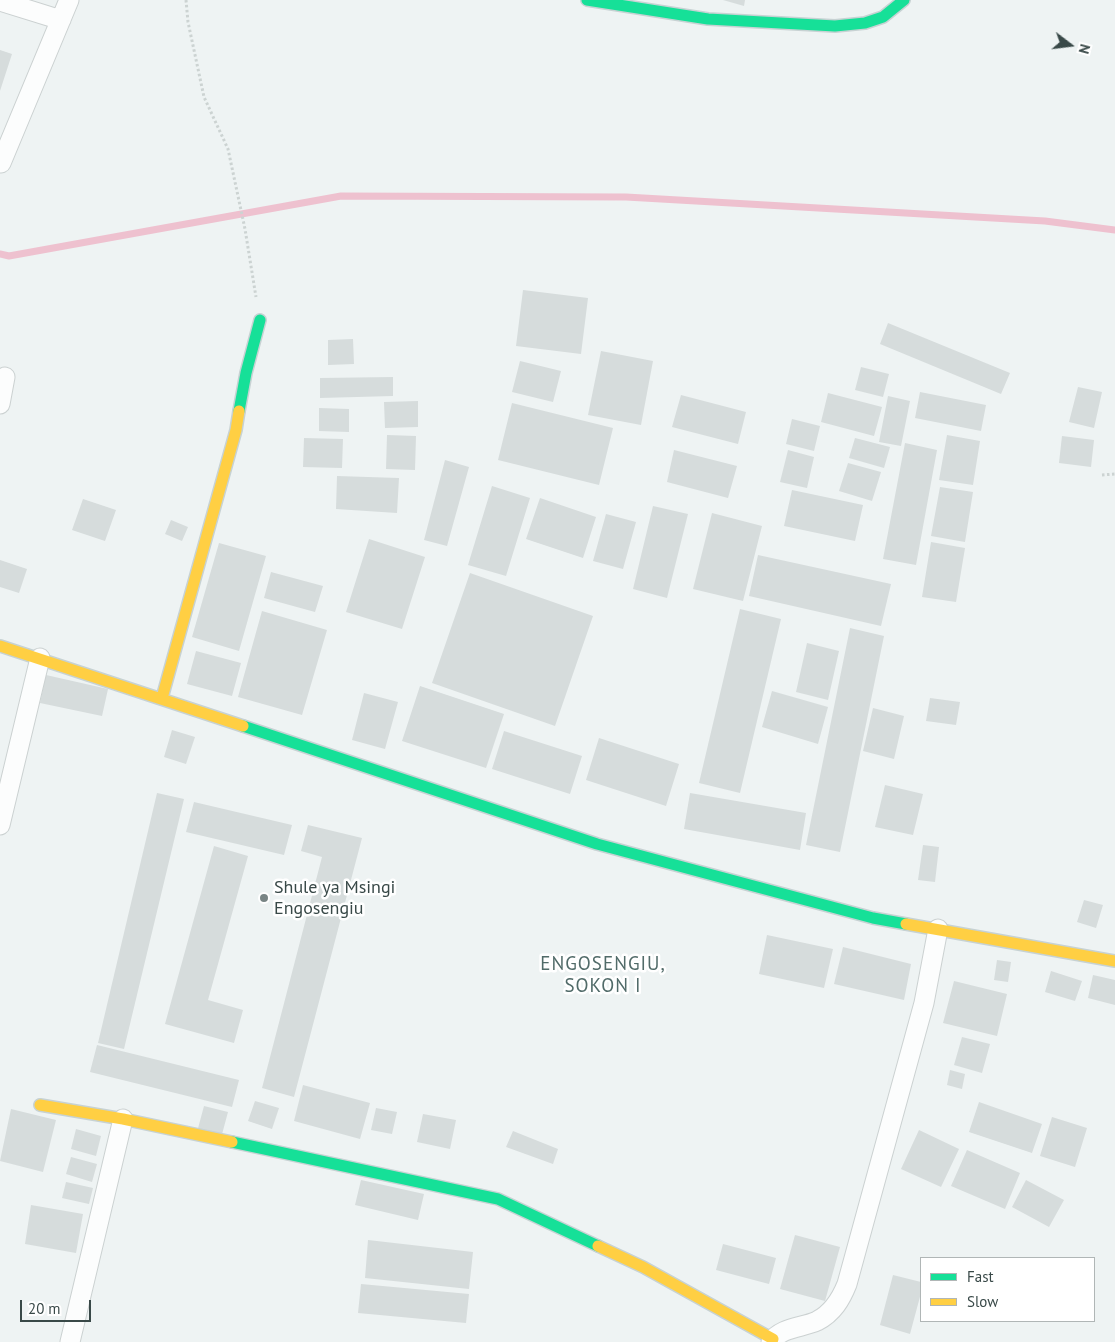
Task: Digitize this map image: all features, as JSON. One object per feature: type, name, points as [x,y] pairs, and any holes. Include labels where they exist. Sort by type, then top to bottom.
[{"type":"street","points":[[1,163],[69,0]]},
{"type":"street","points":[[587,0],[708,19],[835,26],[864,23],[882,17],[904,0]]},
{"type":"street","points":[[0,1],[61,20]]},
{"type":"street","points":[[162,698],[236,430],[246,373],[260,320]]},
{"type":"street","points":[[0,404],[5,377]]},
{"type":"street","points":[[0,646],[162,698],[596,844],[873,918],[1115,960]]},
{"type":"street","points":[[0,825],[40,658]]},
{"type":"street","points":[[40,1105],[123,1119],[498,1199],[642,1267],[772,1340],[780,1333],[818,1320],[831,1311],[841,1299],[847,1284],[924,1003],[938,929]]},
{"type":"street","points":[[70,1342],[123,1119]]},
{"type":"path","points":[[186,0],[188,22],[204,97],[228,149],[245,229],[260,320]]},
{"type":"path","points":[[1102,475],[1115,474]]},
{"type":"building","points":[[723,0],[745,0],[744,6]]},
{"type":"building","points":[[0,50],[12,54],[0,91]]},
{"type":"building","points":[[523,290],[588,298],[581,354],[516,346]]},
{"type":"building","points":[[888,323],[1010,373],[1001,394],[880,344]]},
{"type":"building","points":[[353,339],[354,364],[328,365],[328,340]]},
{"type":"building","points":[[601,351],[653,361],[641,425],[588,415]]},
{"type":"building","points":[[520,361],[561,371],[553,402],[512,392]]},
{"type":"building","points":[[861,367],[889,374],[883,397],[855,390]]},
{"type":"building","points":[[393,377],[393,396],[320,398],[320,378]]},
{"type":"building","points":[[1078,387],[1102,392],[1094,428],[1069,422]]},
{"type":"building","points":[[920,392],[986,405],[981,431],[915,418]]},
{"type":"building","points":[[828,393],[882,407],[874,436],[821,422]]},
{"type":"building","points":[[681,395],[746,412],[738,444],[672,427]]},
{"type":"building","points":[[888,396],[910,401],[901,446],[879,442]]},
{"type":"building","points":[[418,401],[418,427],[385,428],[384,402]]},
{"type":"building","points":[[512,403],[613,428],[599,485],[498,460]]},
{"type":"building","points":[[319,408],[349,409],[349,432],[319,431]]},
{"type":"building","points":[[792,419],[820,426],[814,451],[786,444]]},
{"type":"building","points":[[387,435],[416,436],[415,470],[386,469]]},
{"type":"building","points":[[947,435],[980,441],[973,485],[939,480]]},
{"type":"building","points":[[1062,436],[1094,440],[1091,467],[1059,463]]},
{"type":"building","points":[[304,438],[343,439],[342,468],[303,467]]},
{"type":"building","points":[[855,438],[890,447],[884,468],[849,458]]},
{"type":"building","points":[[905,443],[937,450],[916,565],[883,559]]},
{"type":"building","points":[[674,450],[737,466],[728,498],[667,482]]},
{"type":"building","points":[[788,450],[814,457],[807,488],[780,482]]},
{"type":"building","points":[[445,460],[469,467],[447,546],[424,540]]},
{"type":"building","points":[[848,463],[881,472],[872,501],[839,491]]},
{"type":"building","points":[[337,476],[399,478],[397,513],[336,509]]},
{"type":"building","points":[[492,486],[530,498],[506,576],[468,565]]},
{"type":"building","points":[[940,487],[973,492],[965,542],[931,536]]},
{"type":"building","points":[[792,490],[863,505],[855,541],[784,526]]},
{"type":"building","points":[[540,498],[596,517],[583,558],[526,539]]},
{"type":"building","points":[[83,499],[116,510],[105,541],[72,530]]},
{"type":"building","points":[[653,506],[688,514],[667,598],[633,589]]},
{"type":"building","points":[[712,513],[762,526],[743,601],[693,589]]},
{"type":"building","points":[[606,514],[636,522],[623,569],[593,561]]},
{"type":"building","points":[[171,520],[188,527],[182,541],[165,534]]},
{"type":"building","points":[[369,539],[425,557],[402,629],[346,612]]},
{"type":"building","points":[[931,542],[965,548],[956,602],[922,597]]},
{"type":"building","points":[[219,543],[266,556],[239,651],[192,637]]},
{"type":"building","points":[[758,555],[891,584],[881,626],[749,596]]},
{"type":"building","points":[[0,560],[27,569],[19,593],[0,587]]},
{"type":"building","points":[[271,572],[323,586],[315,612],[264,598]]},
{"type":"building","points":[[470,573],[593,616],[555,726],[432,683]]},
{"type":"building","points":[[740,609],[781,619],[740,793],[699,783]]},
{"type":"building","points":[[262,611],[327,630],[302,715],[238,697]]},
{"type":"building","points":[[850,628],[884,636],[840,852],[806,845]]},
{"type":"building","points":[[807,643],[839,651],[828,700],[796,692]]},
{"type":"building","points":[[196,651],[241,663],[232,696],[187,684]]},
{"type":"building","points":[[46,675],[108,689],[102,716],[40,703]]},
{"type":"building","points":[[420,686],[504,714],[486,768],[402,741]]},
{"type":"building","points":[[772,691],[828,707],[818,744],[762,727]]},
{"type":"building","points":[[364,693],[398,702],[385,749],[352,740]]},
{"type":"building","points":[[930,698],[960,702],[956,725],[926,721]]},
{"type":"building","points":[[873,708],[904,716],[894,759],[863,751]]},
{"type":"building","points":[[172,730],[195,737],[186,764],[164,757]]},
{"type":"building","points":[[504,731],[582,756],[570,794],[492,769]]},
{"type":"building","points":[[599,738],[679,764],[666,806],[586,780]]},
{"type":"building","points":[[885,785],[923,794],[913,835],[875,827]]},
{"type":"building","points":[[157,793],[184,799],[124,1049],[98,1043]]},
{"type":"building","points":[[690,793],[806,813],[800,850],[684,829]]},
{"type":"building","points":[[194,802],[292,825],[284,855],[186,832]]},
{"type":"building","points":[[308,825],[362,838],[294,1097],[262,1088],[322,857],[301,851]]},
{"type":"building","points":[[923,845],[939,847],[935,882],[918,880]]},
{"type":"building","points":[[214,846],[248,856],[208,1000],[243,1010],[234,1043],[165,1024]]},
{"type":"building","points":[[1084,900],[1103,905],[1096,928],[1077,922]]},
{"type":"building","points":[[767,935],[833,949],[824,988],[759,974]]},
{"type":"building","points":[[843,947],[911,964],[904,1000],[834,984]]},
{"type":"building","points":[[997,960],[1011,962],[1008,982],[994,980]]},
{"type":"building","points":[[1051,971],[1082,981],[1075,1001],[1045,992]]},
{"type":"building","points":[[1093,975],[1115,980],[1115,1005],[1088,998]]},
{"type":"building","points":[[954,981],[1007,994],[997,1036],[943,1023]]},
{"type":"building","points":[[962,1037],[990,1044],[982,1073],[954,1065]]},
{"type":"building","points":[[97,1045],[239,1080],[232,1107],[90,1072]]},
{"type":"building","points":[[950,1070],[965,1074],[962,1089],[947,1085]]},
{"type":"building","points":[[303,1085],[370,1103],[360,1139],[294,1121]]},
{"type":"building","points":[[255,1101],[279,1108],[272,1129],[248,1121]]},
{"type":"building","points":[[979,1102],[1042,1124],[1032,1153],[969,1132]]},
{"type":"building","points":[[204,1106],[228,1112],[221,1138],[197,1132]]},
{"type":"building","points":[[376,1108],[397,1112],[392,1134],[371,1130]]},
{"type":"building","points":[[11,1109],[56,1120],[43,1172],[0,1161]]},
{"type":"building","points":[[423,1114],[456,1120],[450,1149],[417,1142]]},
{"type":"building","points":[[1052,1117],[1087,1128],[1075,1167],[1040,1156]]},
{"type":"building","points":[[76,1129],[101,1136],[96,1156],[71,1149]]},
{"type":"building","points":[[919,1130],[959,1149],[941,1187],[901,1169]]},
{"type":"building","points":[[513,1131],[558,1149],[553,1164],[506,1147]]},
{"type":"building","points":[[967,1150],[1020,1173],[1005,1209],[951,1186]]},
{"type":"building","points":[[71,1157],[97,1164],[92,1182],[66,1174]]},
{"type":"building","points":[[361,1180],[424,1194],[418,1220],[355,1205]]},
{"type":"building","points":[[1026,1180],[1064,1200],[1049,1227],[1012,1207]]},
{"type":"building","points":[[66,1182],[93,1188],[89,1204],[62,1198]]},
{"type":"building","points":[[31,1205],[83,1214],[76,1253],[25,1244]]},
{"type":"building","points":[[795,1235],[840,1247],[825,1301],[780,1289]]},
{"type":"building","points":[[368,1240],[473,1252],[469,1289],[365,1278]]},
{"type":"building","points":[[723,1244],[776,1258],[769,1284],[716,1270]]},
{"type":"building","points":[[893,1275],[920,1282],[920,1297],[910,1334],[880,1325]]},
{"type":"building","points":[[361,1284],[469,1294],[466,1323],[358,1313]]},
{"type":"waterway","points":[[0,254],[9,256],[341,196],[626,197],[1045,221],[1115,230]]},
{"type":"traffic: fast","points":[[587,0],[708,19],[835,26],[865,23],[883,17],[904,0]]},
{"type":"traffic: fast","points":[[239,411],[246,373],[260,320]]},
{"type":"traffic: fast","points":[[243,726],[597,844],[873,918],[906,924]]},
{"type":"traffic: fast","points":[[232,1142],[498,1199],[598,1246]]},
{"type":"traffic: slow","points":[[162,698],[236,430],[239,411]]},
{"type":"traffic: slow","points":[[0,646],[243,726]]},
{"type":"traffic: slow","points":[[906,924],[1115,961]]},
{"type":"traffic: slow","points":[[40,1105],[123,1119],[232,1142]]},
{"type":"traffic: slow","points":[[598,1246],[643,1267],[773,1339]]},
{"type":"place","name":"Shule ya Msingi Engosengiu","points":[[264,898]]},
{"type":"district","name":"ENGOSENGIU, SOKON I","points":[[603,976]]}]
